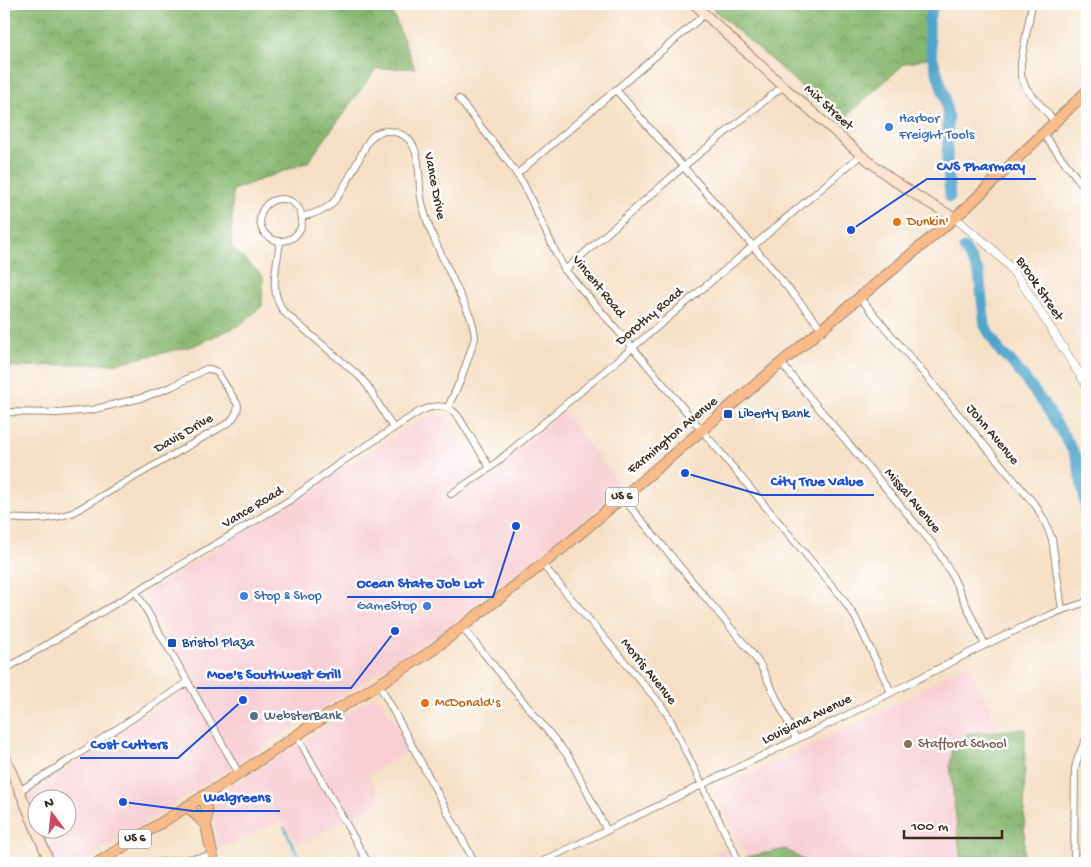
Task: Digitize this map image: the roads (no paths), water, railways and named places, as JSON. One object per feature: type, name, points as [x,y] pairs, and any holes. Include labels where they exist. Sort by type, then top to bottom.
[{"type":"main road","name":"Mix Street","points":[[694,4],[861,155],[893,180],[955,218]]},
{"type":"main road","name":"Farmington Avenue","points":[[97,863],[427,654],[462,628],[542,564],[904,262],[955,218],[1087,92]]},
{"type":"main road","points":[[4,754],[50,863]]},
{"type":"main road","points":[[203,796],[213,860]]},
{"type":"main road","points":[[187,806],[206,824]]},
{"type":"street","points":[[1032,4],[1021,62],[1021,76],[1026,88],[1055,122]]},
{"type":"street","points":[[517,174],[705,14]]},
{"type":"street","points":[[565,270],[683,167],[783,86]]},
{"type":"street","points":[[616,90],[753,246],[822,329]]},
{"type":"street","name":"Vincent Road","points":[[459,99],[523,183],[565,270],[633,348],[843,599],[855,617],[891,692]]},
{"type":"street","name":"Vance Drive","points":[[302,217],[326,209],[335,201],[368,142],[375,134],[387,130],[397,132],[413,144],[417,155],[421,198],[433,238],[467,310],[474,330],[473,347],[448,407]]},
{"type":"street","points":[[1043,134],[1087,191]]},
{"type":"street","name":"Dorothy Road","points":[[451,494],[490,468],[861,155]]},
{"type":"street","points":[[281,199],[294,204],[302,217],[297,234],[280,242],[268,238],[261,228],[259,221],[263,208],[268,203],[281,199]]},
{"type":"street","name":"Brook Street","points":[[955,218],[989,246],[1009,266],[1084,374],[1087,386]]},
{"type":"street","points":[[280,242],[274,281],[278,304],[284,312],[367,385],[393,428]]},
{"type":"street","name":"John Avenue","points":[[860,298],[1036,506],[1052,539],[1062,610]]},
{"type":"street","name":"Missal Avenue","points":[[780,364],[935,547],[951,573],[985,645]]},
{"type":"street","name":"Davis Drive","points":[[4,412],[58,413],[91,410],[145,397],[173,386],[206,369],[217,372],[238,405],[230,422],[72,513],[40,519],[22,520],[4,517]]},
{"type":"street","name":"Vance Road","points":[[4,670],[290,500],[340,463],[417,413],[429,407],[448,407]]},
{"type":"street","points":[[448,407],[458,416],[490,468]]},
{"type":"street","points":[[622,497],[751,652],[761,666],[796,739]]},
{"type":"street","name":"Morris Avenue","points":[[542,564],[661,705],[669,717],[735,853],[737,863]]},
{"type":"street","points":[[136,592],[239,774]]},
{"type":"street","name":"Louisiana Avenue","points":[[539,863],[841,718],[985,645],[1062,610],[1087,602]]},
{"type":"street","points":[[462,628],[569,757],[607,830]]},
{"type":"street","points":[[19,791],[188,682]]},
{"type":"street","points":[[379,684],[475,863]]},
{"type":"street","points":[[297,736],[368,863]]},
{"type":"street","points":[[1074,863],[1075,769],[1082,746],[1087,738]]},
{"type":"street","points":[[153,863],[185,859],[213,860]]},
{"type":"street","points":[[185,859],[195,863]]},
{"type":"waterway","points":[[396,10],[414,4]]},
{"type":"waterway","points":[[934,4],[929,19],[929,37],[948,117],[947,161],[950,197]]},
{"type":"waterway","points":[[964,248],[979,273],[985,326],[1001,353],[1010,360],[1045,405],[1077,458],[1087,513]]},
{"type":"waterway","points":[[284,827],[302,863]]},
{"type":"place","name":"Harbor Freight Tools","points":[[889,127]]},
{"type":"place","name":"Dunkin'","points":[[897,222]]},
{"type":"place","name":"CVS Pharmacy","points":[[851,230]]},
{"type":"place","name":"Liberty Bank","points":[[728,414]]},
{"type":"place","name":"City True Value","points":[[685,473]]},
{"type":"place","name":"Ocean State Job Lot","points":[[516,526]]},
{"type":"place","name":"Stop & Shop","points":[[244,596]]},
{"type":"place","name":"GameStop","points":[[427,606]]},
{"type":"place","name":"Moe's Southwest Grill","points":[[395,631]]},
{"type":"place","name":"Bristol Plaza","points":[[172,643]]},
{"type":"place","name":"Cost Cutters","points":[[243,700]]},
{"type":"place","name":"McDonald's","points":[[425,703]]},
{"type":"place","name":"WebsterBank","points":[[254,716]]},
{"type":"place","name":"Stafford School","points":[[908,744]]},
{"type":"place","name":"Walgreens","points":[[123,802]]}]
